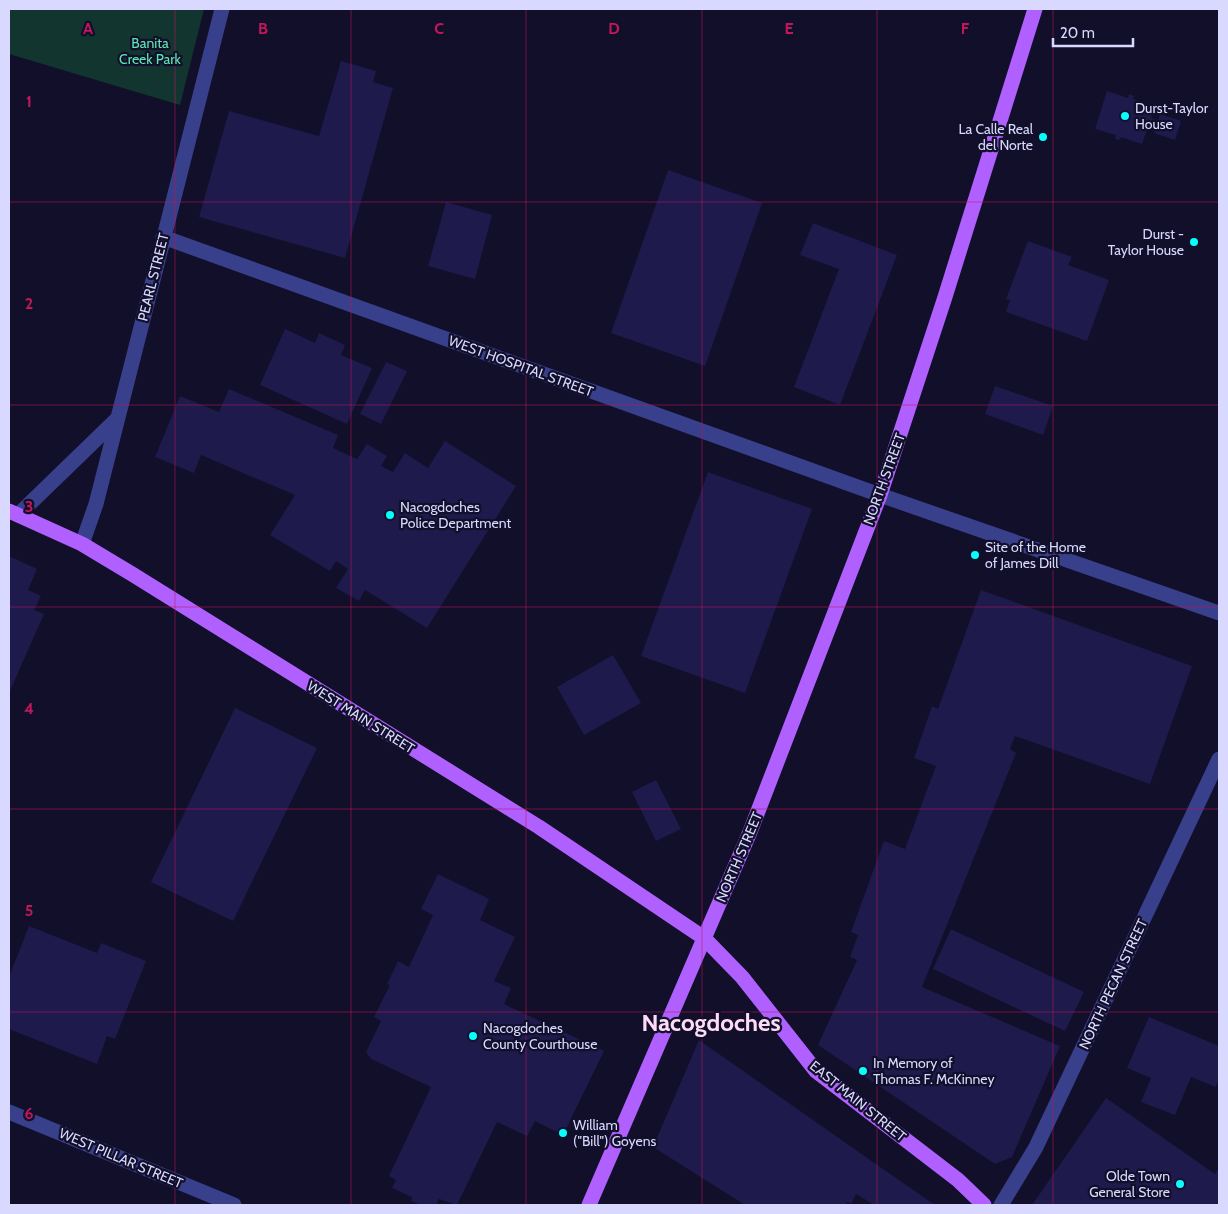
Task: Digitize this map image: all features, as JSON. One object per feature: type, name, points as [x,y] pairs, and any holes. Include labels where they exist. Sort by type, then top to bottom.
[{"type":"main road","name":"NORTH STREET","points":[[589,1205],[704,938],[795,718],[880,495],[942,306],[1035,9]]},
{"type":"main road","name":"WEST MAIN STREET","points":[[14,513],[82,544],[539,827],[704,938]]},
{"type":"main road","name":"EAST MAIN STREET","points":[[704,938],[742,977],[816,1071],[958,1180],[984,1205]]},
{"type":"street","name":"PEARL STREET","points":[[82,544],[96,504],[222,9]]},
{"type":"street","name":"WEST HOSPITAL STREET","points":[[163,237],[880,495],[1219,613]]},
{"type":"street","points":[[14,513],[116,420]]},
{"type":"street","name":"NORTH PECAN STREET","points":[[1001,1205],[1036,1147],[1219,759]]},
{"type":"street","name":"WEST PILLAR STREET","points":[[9,1112],[234,1205]]},
{"type":"green space","name":"Banita Creek Park","points":[[9,9],[204,9],[180,105],[9,54]]},
{"type":"building","points":[[341,61],[376,71],[373,82],[393,88],[345,258],[199,217],[229,111],[319,136]]},
{"type":"building","name":"Durst-Taylor House","points":[[1107,91],[1128,98],[1129,94],[1134,96],[1133,99],[1154,106],[1151,118],[1158,121],[1160,114],[1181,121],[1175,140],[1154,133],[1155,129],[1148,127],[1142,144],[1121,137],[1120,140],[1115,139],[1116,135],[1095,129]]},
{"type":"building","points":[[668,170],[762,203],[705,366],[611,333]]},
{"type":"building","points":[[446,202],[492,215],[475,279],[428,266]]},
{"type":"building","points":[[813,223],[897,255],[840,405],[794,387],[839,269],[800,255]]},
{"type":"building","points":[[1028,241],[1072,257],[1068,265],[1109,280],[1087,341],[1006,312],[1010,300],[1006,299]]},
{"type":"building","points":[[285,329],[315,343],[319,333],[345,345],[341,355],[372,368],[347,424],[260,385]]},
{"type":"building","points":[[386,362],[407,371],[381,424],[360,414]]},
{"type":"building","points":[[995,386],[1053,406],[1043,435],[985,414]]},
{"type":"building","name":"Nacogdoches Police Department","points":[[229,389],[338,435],[333,448],[357,459],[367,444],[387,456],[381,466],[393,472],[405,453],[428,468],[445,441],[516,486],[427,628],[365,590],[359,601],[336,588],[348,569],[336,561],[330,571],[270,535],[295,495],[201,455],[194,473],[155,457],[180,396],[219,412]]},
{"type":"building","points":[[708,472],[812,509],[745,693],[641,656]]},
{"type":"building","points":[[9,556],[37,569],[28,590],[41,596],[34,610],[44,614],[9,693]]},
{"type":"building","points":[[981,590],[1192,666],[1150,784],[1015,736],[1010,749],[1016,753],[922,987],[1060,1046],[1012,1157],[995,1164],[818,1045],[857,960],[850,957],[858,935],[851,932],[884,841],[905,849],[936,766],[914,758],[932,706],[938,709]]},
{"type":"building","points":[[613,655],[641,703],[584,735],[557,687]]},
{"type":"building","points":[[235,708],[317,748],[233,921],[151,882]]},
{"type":"building","points":[[656,780],[681,829],[656,841],[632,792]]},
{"type":"building","name":"Nacogdoches County Courthouse","points":[[438,874],[489,899],[480,920],[515,937],[494,981],[511,988],[504,1004],[604,1051],[563,1135],[535,1121],[527,1136],[497,1122],[457,1205],[439,1199],[436,1205],[421,1205],[411,1201],[412,1197],[392,1188],[396,1180],[389,1176],[431,1087],[371,1059],[366,1052],[381,1021],[374,1017],[390,985],[387,984],[398,961],[409,967],[433,915],[421,909]]},
{"type":"building","points":[[29,926],[97,953],[101,943],[146,961],[115,1039],[107,1036],[97,1064],[9,1029],[9,977]]},
{"type":"building","points":[[951,929],[1084,992],[1065,1031],[933,969]]},
{"type":"building","points":[[1149,1017],[1219,1046],[1219,1078],[1216,1087],[1191,1077],[1175,1115],[1141,1102],[1151,1078],[1127,1068]]},
{"type":"building","points":[[699,1040],[935,1205],[874,1205],[856,1194],[851,1204],[847,1202],[846,1205],[745,1205],[653,1147]]},
{"type":"building","points":[[1106,1098],[1215,1174],[1219,1168],[1219,1205],[1032,1205]]},
{"type":"place","name":"Durst-Taylor House","points":[[1125,116]]},
{"type":"place","name":"La Calle Real del Norte","points":[[1043,137]]},
{"type":"place","name":"Durst - Taylor House","points":[[1194,242]]},
{"type":"place","name":"Nacogdoches Police Department","points":[[390,515]]},
{"type":"place","name":"Site of the Home of James Dill","points":[[975,555]]},
{"type":"place","name":"Nacogdoches County Courthouse","points":[[473,1036]]},
{"type":"place","name":"In Memory of Thomas F. McKinney","points":[[863,1071]]},
{"type":"place","name":"William (\"Bill\") Goyens","points":[[563,1133]]},
{"type":"place","name":"Olde Town General Store","points":[[1180,1184]]},
{"type":"district","name":"Nacogdoches","points":[[711,1023]]}]
